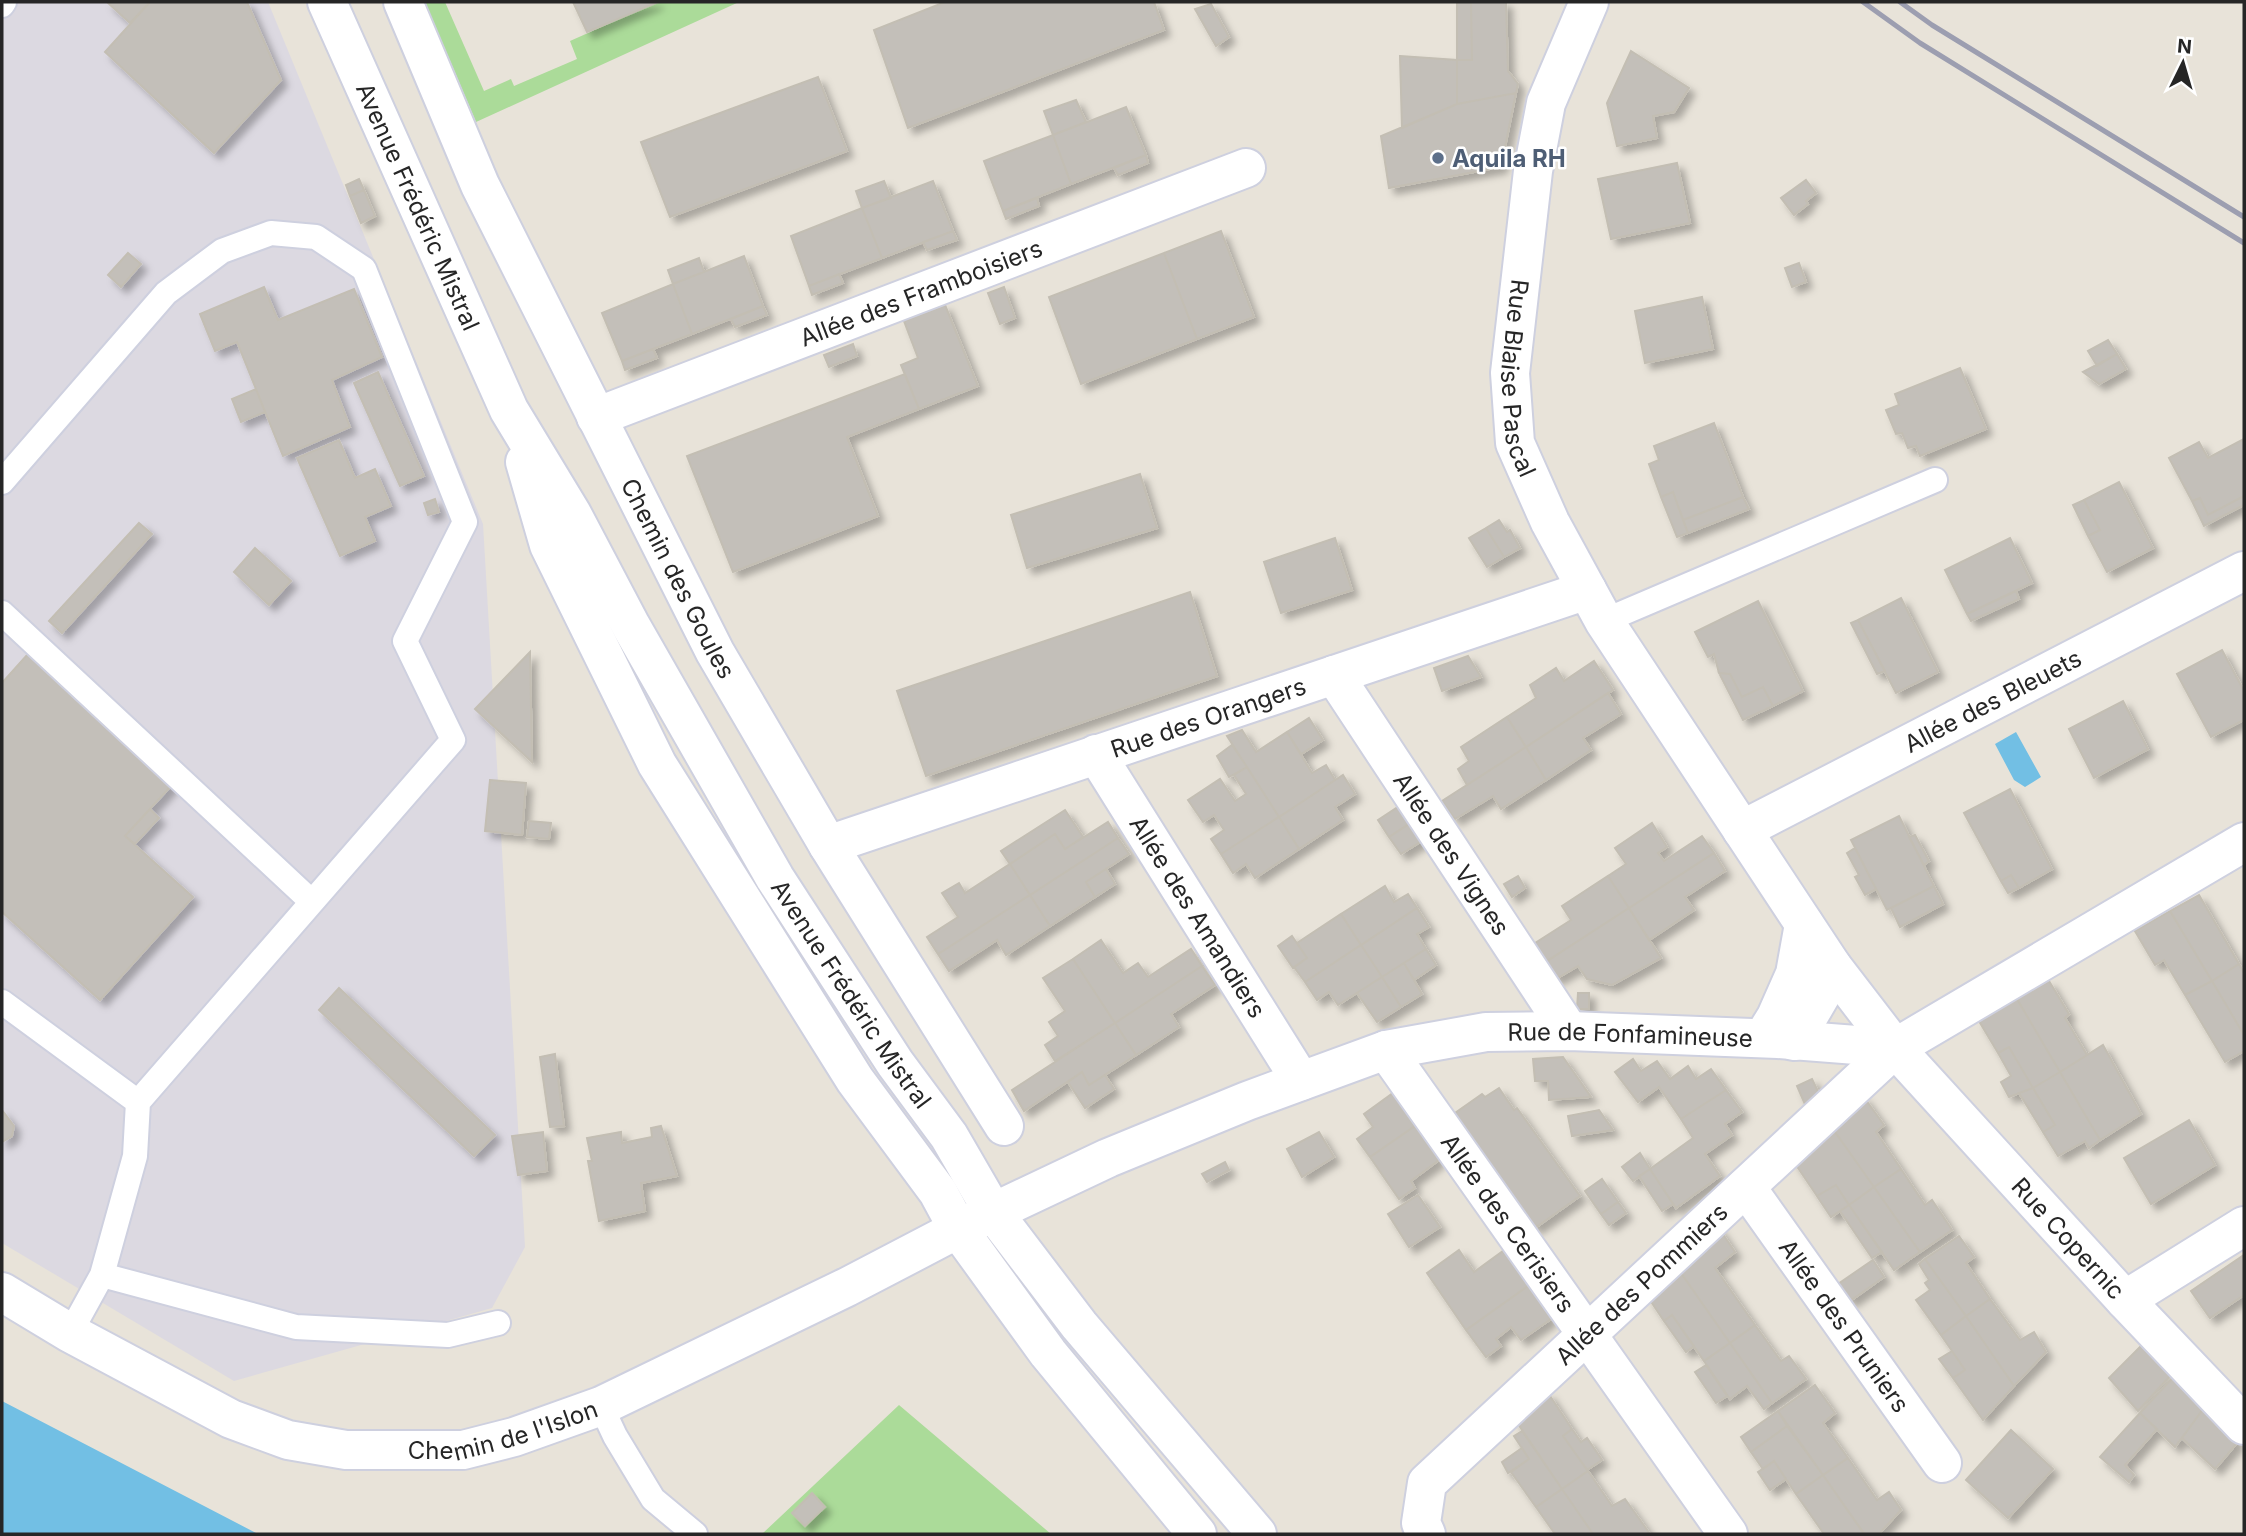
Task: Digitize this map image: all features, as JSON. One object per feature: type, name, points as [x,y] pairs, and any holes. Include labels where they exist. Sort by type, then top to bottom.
[{"type":"street","name":"Avenue Frédéric Mistral","points":[[327,2],[509,410],[572,514],[631,626],[775,877],[895,1063],[949,1136],[993,1212],[1079,1325],[1257,1534]]},
{"type":"street","name":"Chemin des Goules","points":[[403,2],[480,185],[715,652],[828,845],[1004,1126]]},
{"type":"street","name":"Rue Blaise Pascal","points":[[1589,2],[1546,103],[1533,171],[1510,373],[1515,443],[1550,522],[1595,606],[1832,966],[1895,1048]]},
{"type":"street","name":"Allée des Framboisiers","points":[[596,417],[1246,168]]},
{"type":"street","name":"Avenue Frédéric Mistral","points":[[509,410],[549,545],[657,764],[855,1080],[938,1192],[958,1229],[1048,1353],[1198,1534]]},
{"type":"street","name":"Allée des Bleuets","points":[[1742,831],[2244,571]]},
{"type":"street","name":"Rue des Orangers","points":[[828,845],[1334,675],[1595,606]]},
{"type":"street","name":"Allée des Vignes","points":[[1334,675],[1569,1031]]},
{"type":"street","name":"Allée des Amandiers","points":[[1096,754],[1301,1081]]},
{"type":"street","points":[[1895,1048],[2244,842]]},
{"type":"street","points":[[1778,1039],[1776,1017],[1795,974],[1804,924]]},
{"type":"street","points":[[1778,1039],[1825,988],[1832,966]]},
{"type":"street","name":"Rue de Fonfamineuse","points":[[993,1212],[1108,1158],[1386,1050],[1486,1032],[1569,1031],[1778,1039],[1895,1048]]},
{"type":"street","name":"Allée des Pommiers","points":[[1426,1534],[1421,1523],[1427,1483],[1895,1048]]},
{"type":"street","name":"Rue Copernic","points":[[1895,1048],[2125,1300],[2244,1425]]},
{"type":"street","name":"Allée des Cerisiers","points":[[1386,1050],[1728,1534]]},
{"type":"street","name":"Allée des Pruniers","points":[[1746,1187],[1942,1463]]},
{"type":"street","name":"Chemin de l'Islon","points":[[2,1292],[70,1333],[231,1419],[288,1440],[346,1450],[463,1450],[514,1437],[601,1406],[847,1287],[993,1212]]},
{"type":"street","points":[[2125,1300],[2244,1226]]},
{"type":"lane","points":[[2,482],[166,293],[222,251],[271,233],[316,237],[364,269],[465,522],[405,641],[453,740],[138,1102],[135,1156],[102,1275],[70,1333]]},
{"type":"lane","points":[[1595,606],[1935,480]]},
{"type":"lane","points":[[2,614],[312,902]]},
{"type":"lane","points":[[2,1002],[138,1102]]},
{"type":"lane","points":[[102,1275],[296,1327],[448,1335],[498,1322]]},
{"type":"lane","points":[[601,1406],[615,1436],[653,1499],[695,1534]]},
{"type":"shaded area","points":[[2,2],[268,2],[483,524],[525,1247],[492,1308],[234,1381],[2,1243]]},
{"type":"green space","points":[[425,2],[445,2],[484,91],[511,79],[514,86],[577,59],[570,41],[658,2],[739,2],[476,122]]},
{"type":"green space","points":[[899,1405],[1051,1534],[762,1534]]},
{"type":"water","points":[[2016,732],[2041,777],[2025,787],[2014,780],[1995,744]]},
{"type":"water","points":[[2,1401],[258,1534],[2,1534]]},
{"type":"building","points":[[107,2],[150,2],[130,23]]},
{"type":"building","points":[[150,2],[247,2],[281,80],[214,153],[105,52]]},
{"type":"building","points":[[573,2],[658,2],[587,32]]},
{"type":"building","points":[[945,2],[1154,2],[1164,30],[908,128],[874,30]]},
{"type":"building","points":[[1457,2],[1471,2],[1472,60],[1457,60]]},
{"type":"building","points":[[1471,2],[1506,2],[1508,71],[1518,84],[1516,93],[1457,104],[1457,60],[1472,60]]},
{"type":"building","points":[[1211,4],[1229,37],[1216,46],[1195,9]]},
{"type":"building","points":[[1631,51],[1689,88],[1674,112],[1653,116],[1657,138],[1617,146],[1607,103]]},
{"type":"building","points":[[1400,56],[1457,60],[1457,104],[1402,128]]},
{"type":"building","points":[[818,77],[847,151],[670,217],[641,142]]},
{"type":"building","points":[[1516,93],[1501,167],[1389,188],[1381,136],[1457,104]]},
{"type":"building","points":[[1076,100],[1086,122],[1053,135],[1044,111]]},
{"type":"building","points":[[1126,107],[1146,155],[1071,184],[1053,135]]},
{"type":"building","points":[[1053,135],[1071,184],[1003,211],[984,161]]},
{"type":"building","points":[[1146,155],[1148,163],[1118,175],[1114,168]]},
{"type":"building","points":[[1677,163],[1690,223],[1611,239],[1598,179]]},
{"type":"building","points":[[359,179],[364,190],[350,196],[346,185]]},
{"type":"building","points":[[1806,180],[1816,193],[1806,201],[1808,204],[1794,215],[1781,198]]},
{"type":"building","points":[[884,181],[891,198],[862,208],[856,191]]},
{"type":"building","points":[[933,181],[953,231],[882,258],[862,208]]},
{"type":"building","points":[[364,190],[375,216],[361,223],[350,196]]},
{"type":"building","points":[[1037,198],[1039,206],[1006,219],[1003,211]]},
{"type":"building","points":[[862,208],[882,258],[809,286],[791,236]]},
{"type":"building","points":[[953,231],[957,240],[927,250],[923,242]]},
{"type":"building","points":[[1221,231],[1254,317],[1197,339],[1164,253]]},
{"type":"building","points":[[128,253],[141,264],[121,287],[108,275]]},
{"type":"building","points":[[1164,253],[1197,339],[1081,384],[1049,297]]},
{"type":"building","points":[[744,256],[763,306],[692,334],[673,284]]},
{"type":"building","points":[[699,258],[704,272],[673,284],[668,270]]},
{"type":"building","points":[[1799,263],[1806,282],[1792,287],[1785,268]]},
{"type":"building","points":[[839,274],[843,283],[812,295],[809,286]]},
{"type":"building","points":[[673,284],[692,334],[622,361],[602,313]]},
{"type":"building","points":[[264,287],[278,320],[354,289],[382,357],[332,380],[350,427],[283,456],[237,342],[215,351],[200,314]]},
{"type":"building","points":[[1004,287],[1015,318],[1000,324],[988,293]]},
{"type":"building","points":[[1702,297],[1713,349],[1645,363],[1635,311]]},
{"type":"building","points":[[945,305],[978,386],[919,409],[901,365],[918,358],[904,321]]},
{"type":"building","points":[[763,306],[767,315],[735,327],[731,319]]},
{"type":"building","points":[[2108,340],[2117,354],[2097,366],[2088,351]]},
{"type":"building","points":[[853,344],[857,356],[829,367],[824,355]]},
{"type":"building","points":[[653,349],[657,358],[625,370],[622,361]]},
{"type":"building","points":[[2117,354],[2126,369],[2099,384],[2083,372]]},
{"type":"building","points":[[1960,368],[1986,429],[1920,456],[1916,446],[1908,448],[1902,433],[1896,434],[1886,410],[1899,405],[1895,394]]},
{"type":"building","points":[[378,372],[424,476],[400,486],[354,383]]},
{"type":"building","points":[[905,374],[919,409],[847,437],[878,516],[733,572],[687,456]]},
{"type":"building","points":[[256,389],[265,412],[241,422],[232,399]]},
{"type":"building","points":[[1714,423],[1743,497],[1683,520],[1673,492],[1661,497],[1649,464],[1659,460],[1654,446]]},
{"type":"building","points":[[2244,439],[2244,496],[2208,515],[2200,498],[2192,501],[2169,458],[2199,442],[2208,458]]},
{"type":"building","points":[[339,440],[355,478],[375,469],[391,506],[365,517],[375,541],[340,556],[297,458]]},
{"type":"building","points":[[1140,474],[1157,528],[1027,568],[1011,515]]},
{"type":"building","points":[[2119,482],[2153,548],[2107,572],[2088,536],[2100,530],[2084,500]]},
{"type":"building","points":[[1673,492],[1688,533],[1677,537],[1661,497]]},
{"type":"building","points":[[2244,496],[2244,505],[2204,526],[2192,501],[2200,498],[2208,515]]},
{"type":"building","points":[[1743,497],[1749,509],[1688,533],[1683,520]]},
{"type":"building","points":[[435,499],[439,512],[428,515],[424,503]]},
{"type":"building","points":[[2084,500],[2100,530],[2088,536],[2073,505]]},
{"type":"building","points":[[1499,520],[1507,532],[1510,530],[1520,548],[1504,557],[1486,528]]},
{"type":"building","points":[[139,523],[152,534],[62,633],[49,621]]},
{"type":"building","points":[[1486,528],[1504,557],[1487,567],[1469,538]]},
{"type":"building","points":[[1335,538],[1352,590],[1281,613],[1264,562]]},
{"type":"building","points":[[2010,538],[2032,583],[1967,614],[1945,570]]},
{"type":"building","points":[[255,548],[291,581],[269,605],[234,572]]},
{"type":"building","points":[[2016,591],[2019,599],[1971,621],[1967,614]]},
{"type":"building","points":[[1190,592],[1217,676],[926,776],[897,691]]},
{"type":"building","points":[[1901,598],[1938,672],[1896,693],[1858,620]]},
{"type":"building","points":[[1758,601],[1803,691],[1773,706],[1763,687],[1742,697],[1730,674],[1719,673],[1714,654],[1708,657],[1695,632]]},
{"type":"building","points":[[1858,620],[1885,671],[1877,674],[1851,623]]},
{"type":"building","points":[[2222,650],[2244,691],[2244,720],[2211,737],[2177,674]]},
{"type":"building","points":[[530,652],[532,762],[475,709]]},
{"type":"building","points":[[28,654],[172,785],[125,836],[193,897],[100,1000],[2,912],[2,683]]},
{"type":"building","points":[[1468,656],[1481,677],[1442,691],[1434,668]]},
{"type":"building","points":[[1594,661],[1613,690],[1526,747],[1507,717],[1536,698],[1530,685],[1556,668],[1564,681]]},
{"type":"building","points":[[1719,673],[1730,674],[1742,697],[1763,687],[1773,706],[1743,720]]},
{"type":"building","points":[[1608,693],[1621,714],[1583,738],[1591,750],[1546,780],[1526,747]]},
{"type":"building","points":[[2123,701],[2148,749],[2094,778],[2069,729]]},
{"type":"building","points":[[1507,717],[1526,747],[1467,785],[1458,769],[1469,761],[1461,747]]},
{"type":"building","points":[[1309,718],[1323,740],[1301,754],[1287,732]]},
{"type":"building","points":[[1242,730],[1256,752],[1287,732],[1312,773],[1326,765],[1335,780],[1279,817],[1227,736]]},
{"type":"building","points":[[1232,745],[1247,767],[1229,777],[1217,756]]},
{"type":"building","points":[[1526,747],[1546,780],[1501,809],[1493,796],[1455,819],[1442,801]]},
{"type":"building","points":[[1247,767],[1279,817],[1221,854],[1211,839],[1224,830],[1214,815],[1203,822],[1188,800],[1220,779],[1235,801],[1246,794],[1234,775]]},
{"type":"building","points":[[1343,775],[1355,794],[1335,807],[1343,820],[1299,849],[1279,817]]},
{"type":"building","points":[[490,780],[526,783],[522,835],[485,831]]},
{"type":"building","points":[[2010,789],[2052,869],[2019,888],[2011,875],[2001,881],[1964,813]]},
{"type":"building","points":[[1407,801],[1418,818],[1389,837],[1378,820]]},
{"type":"building","points":[[150,809],[159,818],[135,844],[125,836]]},
{"type":"building","points":[[1065,810],[1083,837],[1065,849],[1055,834],[1010,864],[1001,851]]},
{"type":"building","points":[[1899,816],[1934,886],[1887,910],[1851,840]]},
{"type":"building","points":[[1279,817],[1299,849],[1255,878],[1246,864],[1233,873],[1221,854]]},
{"type":"building","points":[[1418,818],[1430,836],[1401,854],[1389,837]]},
{"type":"building","points":[[529,821],[551,823],[549,839],[527,837]]},
{"type":"building","points":[[1108,822],[1118,838],[1030,895],[1010,864],[1055,834],[1065,849]]},
{"type":"building","points":[[1652,823],[1667,847],[1658,853],[1664,861],[1702,836],[1714,853],[1629,908],[1608,876],[1626,864],[1615,848]]},
{"type":"building","points":[[1915,835],[1929,861],[1924,865],[1909,837]]},
{"type":"building","points":[[1118,838],[1129,854],[1086,882],[1095,897],[1050,926],[1030,895]]},
{"type":"building","points":[[1855,848],[1876,889],[1865,895],[1855,877],[1859,875],[1847,853]]},
{"type":"building","points":[[1714,853],[1725,871],[1685,897],[1694,910],[1649,940],[1629,908]]},
{"type":"building","points":[[1010,864],[1030,895],[938,954],[927,937],[958,917],[942,893],[959,883],[965,893]]},
{"type":"building","points":[[1106,869],[1115,884],[1095,897],[1086,882]]},
{"type":"building","points":[[2011,875],[2019,888],[2008,893],[2001,881]]},
{"type":"building","points":[[1518,876],[1525,888],[1512,897],[1504,884]]},
{"type":"building","points":[[1608,876],[1629,908],[1544,963],[1532,945],[1571,920],[1562,906]]},
{"type":"building","points":[[1385,886],[1394,902],[1408,894],[1417,908],[1361,945],[1341,914]]},
{"type":"building","points":[[1934,886],[1943,904],[1900,927],[1891,908]]},
{"type":"building","points":[[1030,895],[1050,926],[1006,955],[997,940],[949,971],[938,954]]},
{"type":"building","points":[[2199,895],[2239,964],[2212,981],[2170,911]]},
{"type":"building","points":[[1417,908],[1429,927],[1417,934],[1426,949],[1382,977],[1361,945]]},
{"type":"building","points":[[1629,908],[1661,958],[1612,985],[1587,979],[1578,966],[1556,979],[1544,963]]},
{"type":"building","points":[[2170,911],[2212,981],[2185,995],[2164,960],[2155,965],[2135,931]]},
{"type":"building","points":[[1341,914],[1361,945],[1305,982],[1294,967],[1307,958],[1297,943]]},
{"type":"building","points":[[1292,936],[1307,958],[1293,968],[1278,946]]},
{"type":"building","points":[[1101,940],[1123,973],[1138,963],[1148,977],[1191,949],[1202,966],[1115,1023],[1073,959]]},
{"type":"building","points":[[1361,945],[1382,977],[1338,1005],[1329,992],[1317,1000],[1305,982]]},
{"type":"building","points":[[1426,949],[1436,965],[1414,980],[1404,963]]},
{"type":"building","points":[[1073,959],[1115,1023],[1055,1061],[1045,1045],[1058,1036],[1049,1022],[1065,1011],[1043,978]]},
{"type":"building","points":[[1404,963],[1422,994],[1401,1007],[1382,977]]},
{"type":"building","points":[[2239,964],[2244,973],[2244,1035],[2212,981]]},
{"type":"building","points":[[1202,966],[1215,985],[1171,1014],[1179,1027],[1136,1055],[1115,1023]]},
{"type":"building","points":[[1382,977],[1401,1007],[1377,1022],[1357,993]]},
{"type":"building","points":[[2049,981],[2069,1014],[2065,1018],[2087,1055],[2060,1072],[2017,999]]},
{"type":"building","points":[[2212,981],[2244,1035],[2244,1051],[2225,1062],[2185,995]]},
{"type":"building","points":[[339,988],[495,1135],[474,1156],[319,1010]]},
{"type":"building","points":[[1578,993],[1589,993],[1589,1009],[1577,1009]]},
{"type":"building","points":[[2017,999],[2060,1072],[2033,1088],[2009,1047],[1998,1053],[1979,1021]]},
{"type":"building","points":[[1115,1023],[1136,1055],[1089,1085],[1082,1072],[1024,1111],[1012,1090]]},
{"type":"building","points":[[2103,1045],[2141,1114],[2100,1140],[2060,1072]]},
{"type":"building","points":[[2009,1047],[2033,1088],[2009,1097],[2001,1082],[2011,1076],[1998,1053]]},
{"type":"building","points":[[555,1054],[564,1126],[550,1127],[540,1057]]},
{"type":"building","points":[[1563,1057],[1591,1097],[1549,1100],[1548,1081],[1535,1081],[1533,1059]]},
{"type":"building","points":[[1633,1059],[1641,1071],[1657,1061],[1670,1079],[1688,1066],[1696,1079],[1711,1069],[1726,1090],[1681,1119],[1659,1087],[1638,1102],[1615,1072]]},
{"type":"building","points":[[1082,1072],[1089,1085],[1105,1075],[1114,1089],[1085,1108],[1068,1082]]},
{"type":"building","points":[[2060,1072],[2100,1140],[2089,1148],[2085,1141],[2058,1156],[2043,1132],[2055,1125],[2033,1088]]},
{"type":"building","points":[[1812,1079],[1823,1102],[1807,1109],[1797,1086]]},
{"type":"building","points":[[1499,1088],[1514,1110],[1517,1108],[1580,1196],[1535,1228],[1455,1113],[1482,1094],[1485,1097]]},
{"type":"building","points":[[2033,1088],[2055,1125],[2043,1132],[2019,1093]]},
{"type":"building","points":[[1726,1090],[1742,1112],[1725,1124],[1732,1135],[1705,1154],[1720,1176],[1676,1208],[1650,1169],[1693,1138],[1681,1119]]},
{"type":"building","points":[[1393,1093],[1415,1126],[1370,1157],[1357,1139],[1373,1127],[1364,1114]]},
{"type":"building","points":[[1863,1096],[1884,1125],[1876,1132],[1901,1169],[1874,1187],[1833,1129]]},
{"type":"building","points":[[2,1110],[14,1126],[12,1136],[2,1142]]},
{"type":"building","points":[[1599,1110],[1613,1130],[1572,1136],[1568,1116]]},
{"type":"building","points":[[2189,1120],[2215,1165],[2151,1204],[2124,1158]]},
{"type":"building","points":[[661,1126],[677,1176],[641,1183],[645,1211],[599,1221],[588,1161],[592,1161],[587,1138],[621,1132],[622,1143],[652,1137],[651,1128]]},
{"type":"building","points":[[1415,1126],[1439,1160],[1411,1181],[1415,1188],[1399,1199],[1370,1157]]},
{"type":"building","points":[[1833,1129],[1874,1187],[1849,1205],[1836,1185],[1817,1196],[1792,1159]]},
{"type":"building","points":[[543,1132],[547,1171],[518,1175],[512,1136]]},
{"type":"building","points":[[1319,1132],[1334,1157],[1302,1177],[1287,1149]]},
{"type":"building","points":[[1640,1153],[1650,1169],[1633,1181],[1622,1167]]},
{"type":"building","points":[[1225,1162],[1229,1170],[1207,1182],[1202,1174]]},
{"type":"building","points":[[1650,1169],[1673,1204],[1662,1211],[1639,1176]]},
{"type":"building","points":[[1901,1169],[1925,1205],[1932,1200],[1952,1230],[1920,1252],[1874,1187]]},
{"type":"building","points":[[1602,1179],[1618,1202],[1601,1214],[1585,1191]]},
{"type":"building","points":[[1836,1185],[1849,1205],[1831,1217],[1817,1196]]},
{"type":"building","points":[[1874,1187],[1920,1252],[1894,1270],[1849,1205]]},
{"type":"building","points":[[1418,1195],[1440,1227],[1409,1247],[1388,1214]]},
{"type":"building","points":[[1618,1202],[1626,1213],[1609,1225],[1601,1214]]},
{"type":"building","points":[[1849,1205],[1882,1252],[1872,1258],[1840,1211]]},
{"type":"building","points":[[1718,1227],[1735,1252],[1715,1268],[1755,1325],[1730,1343],[1676,1266]]},
{"type":"building","points":[[1959,1236],[1974,1257],[1966,1263],[1990,1299],[1966,1316],[1925,1259]]},
{"type":"building","points":[[1459,1250],[1474,1272],[1503,1251],[1528,1286],[1466,1330],[1427,1273]]},
{"type":"building","points":[[2244,1255],[2244,1295],[2210,1318],[2191,1291]]},
{"type":"building","points":[[1925,1259],[1966,1316],[1941,1335],[1916,1300],[1930,1290],[1925,1283],[1929,1280],[1919,1264]]},
{"type":"building","points":[[1873,1260],[1884,1277],[1850,1301],[1838,1284]]},
{"type":"building","points":[[1681,1273],[1730,1343],[1704,1361],[1672,1315],[1664,1321],[1648,1297]]},
{"type":"building","points":[[1528,1286],[1551,1319],[1521,1340],[1511,1327],[1496,1339],[1501,1346],[1486,1357],[1466,1330]]},
{"type":"building","points":[[1990,1299],[2020,1340],[2034,1332],[2046,1352],[2014,1386],[1966,1316]]},
{"type":"building","points":[[1672,1315],[1694,1346],[1686,1352],[1664,1321]]},
{"type":"building","points":[[1966,1316],[2014,1386],[1983,1420],[1953,1378],[1965,1370],[1941,1335]]},
{"type":"building","points":[[1755,1325],[1781,1361],[1789,1356],[1806,1379],[1772,1403],[1730,1343]]},
{"type":"building","points":[[1730,1343],[1772,1403],[1764,1409],[1747,1386],[1730,1399],[1704,1361]]},
{"type":"building","points":[[2141,1346],[2170,1376],[2138,1411],[2109,1378]]},
{"type":"building","points":[[1952,1351],[1965,1370],[1953,1378],[1939,1359]]},
{"type":"building","points":[[1706,1365],[1727,1396],[1716,1403],[1695,1372]]},
{"type":"building","points":[[2178,1372],[2206,1405],[2175,1447],[2140,1413]]},
{"type":"building","points":[[1815,1385],[1835,1413],[1823,1423],[1848,1458],[1823,1475],[1778,1411]]},
{"type":"building","points":[[1548,1393],[1572,1429],[1563,1436],[1588,1471],[1562,1489],[1514,1418]]},
{"type":"building","points":[[2206,1405],[2238,1442],[2215,1469],[2182,1438]]},
{"type":"building","points":[[1778,1411],[1787,1426],[1751,1452],[1741,1437]]},
{"type":"building","points":[[2140,1413],[2157,1429],[2125,1465],[2134,1475],[2129,1482],[2100,1457]]},
{"type":"building","points":[[1787,1426],[1823,1475],[1796,1494],[1774,1461],[1763,1469],[1751,1452]]},
{"type":"building","points":[[1572,1429],[1581,1442],[1587,1438],[1602,1460],[1587,1470],[1563,1436]]},
{"type":"building","points":[[2011,1430],[2053,1469],[2008,1518],[1966,1480]]},
{"type":"building","points":[[1522,1431],[1562,1489],[1536,1507],[1511,1472],[1529,1459],[1514,1436]]},
{"type":"building","points":[[1522,1448],[1529,1459],[1508,1473],[1502,1462]]},
{"type":"building","points":[[1848,1458],[1877,1500],[1889,1492],[1901,1510],[1879,1534],[1864,1534],[1823,1475]]},
{"type":"building","points":[[1774,1461],[1786,1479],[1770,1490],[1758,1472]]},
{"type":"building","points":[[1588,1471],[1612,1506],[1625,1499],[1650,1534],[1593,1534],[1562,1489]]},
{"type":"building","points":[[1823,1475],[1864,1534],[1824,1534],[1796,1494]]},
{"type":"building","points":[[1562,1489],[1593,1534],[1555,1534],[1536,1507]]},
{"type":"building","points":[[812,1493],[825,1507],[805,1526],[792,1513]]},
{"type":"railway","points":[[1863,2],[1920,43],[2244,243]]},
{"type":"railway","points":[[1900,2],[1932,25],[2244,217]]},
{"type":"place","name":"Aquila RH","points":[[1438,158]]}]
